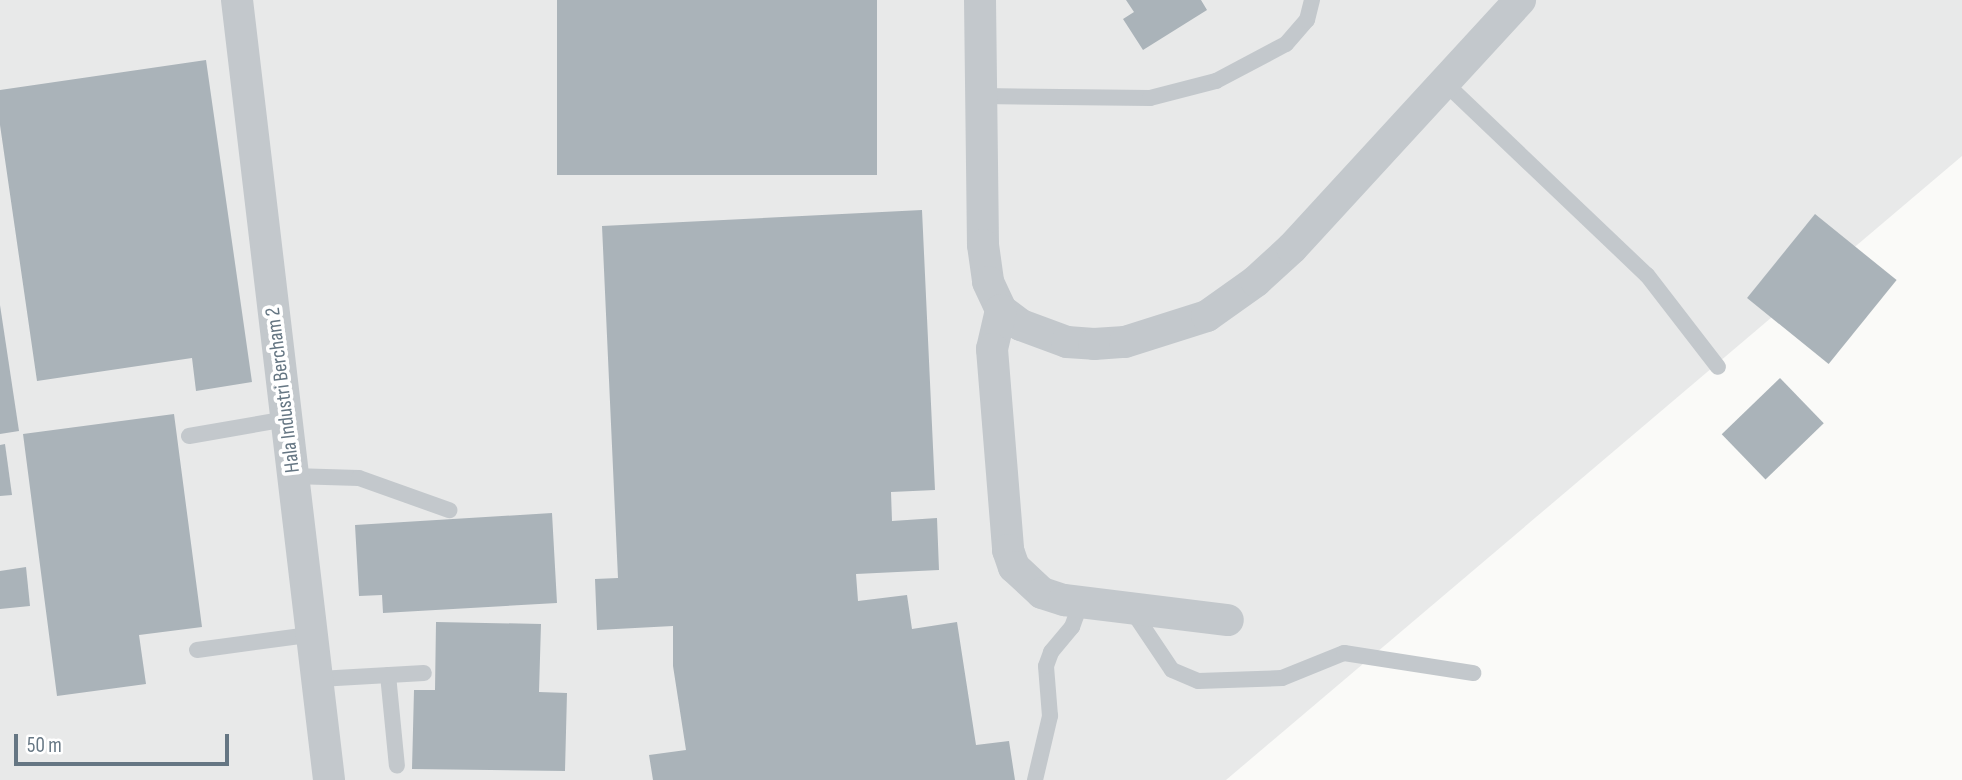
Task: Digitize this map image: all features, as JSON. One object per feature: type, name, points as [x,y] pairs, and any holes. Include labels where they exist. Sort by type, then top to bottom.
[{"type":"street","name":"Hala Industri Bercham 2","points":[[237,0],[292,475],[315,634],[329,780]]},
{"type":"street","points":[[979,0],[984,245],[988,282],[1001,310],[1043,335],[1094,344],[1125,342],[1207,316],[1292,248],[1520,0]]},
{"type":"street","points":[[1001,310],[992,349],[1008,550],[1019,574],[1042,593],[1081,601],[1228,620]]},
{"type":"lane","points":[[981,96],[1150,97],[1216,81],[1286,44],[1307,20],[1312,0]]},
{"type":"lane","points":[[1444,82],[1647,275],[1718,367]]},
{"type":"lane","points":[[189,436],[286,419]]},
{"type":"lane","points":[[292,475],[359,478],[449,510]]},
{"type":"lane","points":[[1035,780],[1050,716],[1046,666],[1051,652],[1072,627],[1081,601]]},
{"type":"lane","points":[[1129,607],[1172,670],[1198,681],[1282,678],[1344,653],[1473,673]]},
{"type":"lane","points":[[197,650],[315,634]]},
{"type":"lane","points":[[319,679],[424,673]]},
{"type":"lane","points":[[388,675],[397,766]]},
{"type":"shaded area","points":[[0,0],[1962,0],[1962,156],[1226,780],[0,780]]},
{"type":"building","points":[[557,0],[877,0],[877,175],[557,175]]},
{"type":"building","points":[[1126,0],[1201,0],[1207,10],[1143,50],[1123,19],[1134,12]]},
{"type":"building","points":[[206,60],[252,382],[196,391],[192,358],[37,381],[0,125],[0,90]]},
{"type":"building","points":[[922,210],[935,490],[891,492],[892,521],[937,518],[939,570],[856,574],[858,601],[907,595],[912,629],[957,622],[976,745],[1009,741],[1015,780],[653,780],[649,755],[686,750],[673,666],[673,626],[597,630],[595,579],[618,578],[602,226]]},
{"type":"building","points":[[1815,214],[1897,280],[1829,364],[1747,298]]},
{"type":"building","points":[[0,305],[19,431],[0,434]]},
{"type":"building","points":[[1780,378],[1824,423],[1765,480],[1722,434]]},
{"type":"building","points":[[174,414],[202,627],[139,635],[146,684],[57,696],[23,434]]},
{"type":"building","points":[[5,444],[12,495],[0,496],[0,445]]},
{"type":"building","points":[[552,513],[557,603],[383,613],[382,595],[359,596],[355,525]]},
{"type":"building","points":[[26,567],[30,606],[0,609],[0,571]]},
{"type":"building","points":[[436,622],[541,624],[539,692],[567,693],[565,771],[412,769],[414,690],[435,690]]}]
